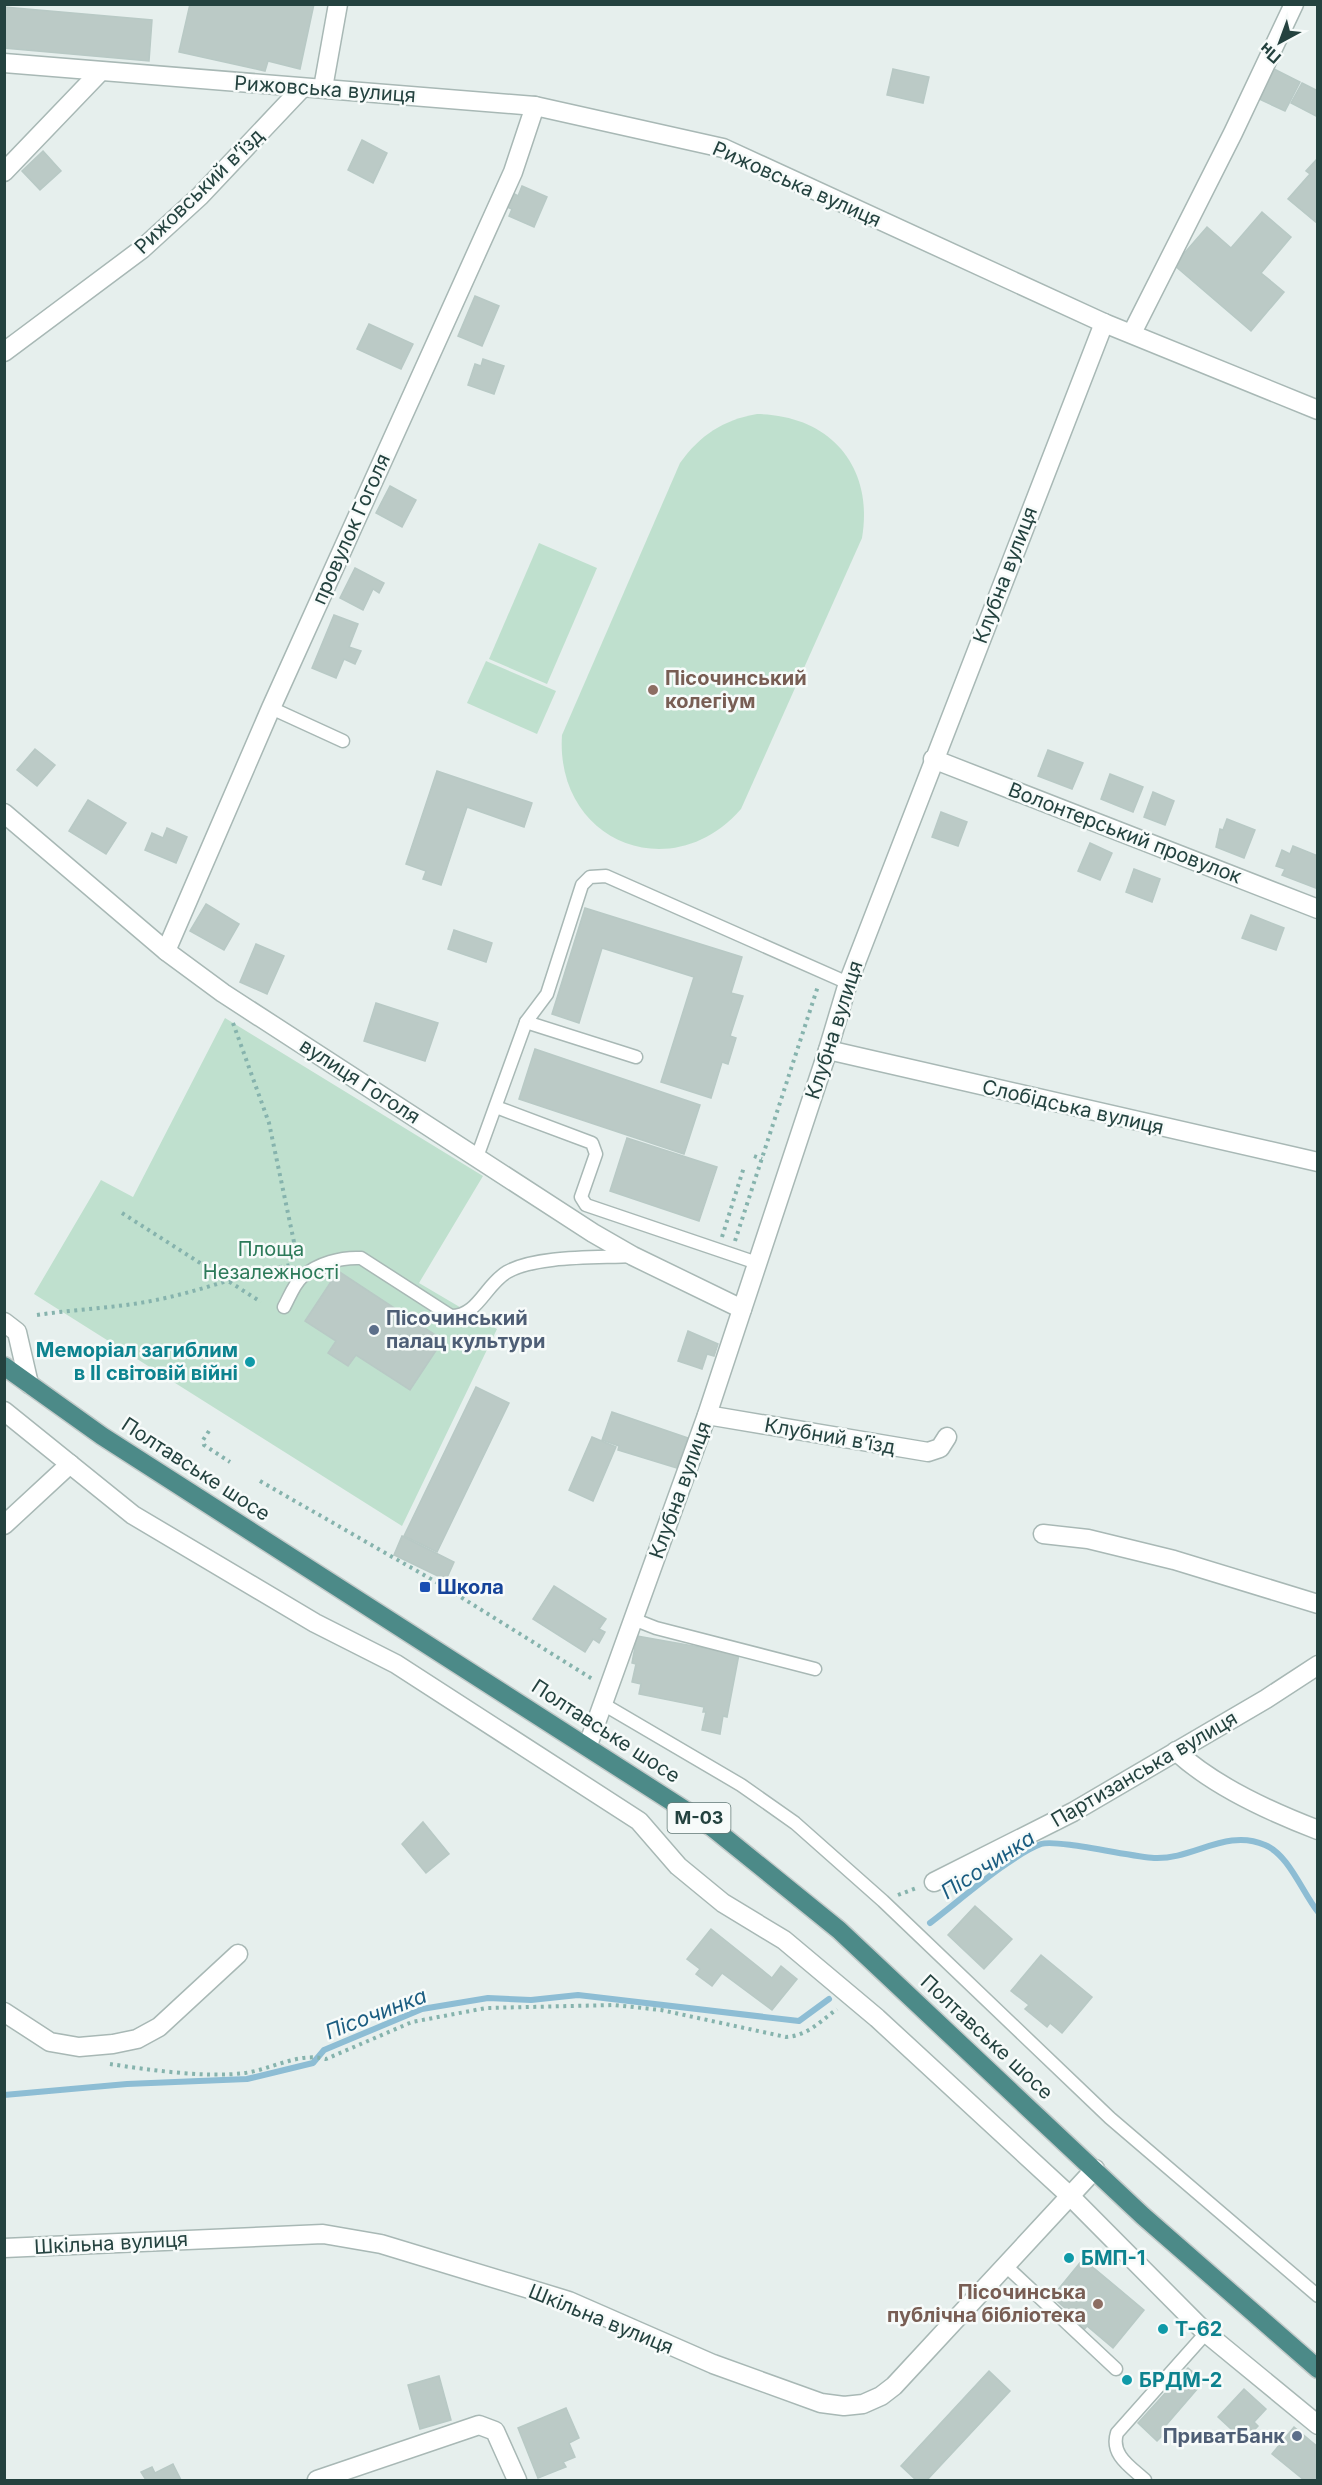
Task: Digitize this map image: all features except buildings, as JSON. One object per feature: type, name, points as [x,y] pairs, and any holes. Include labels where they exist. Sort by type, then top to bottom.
[{"type":"highway","name":"Полтавське шосе","points":[[4,1366],[102,1436],[588,1745],[713,1828],[839,1929],[1143,2216],[1317,2369]]},
{"type":"street","points":[[323,88],[338,4]]},
{"type":"street","points":[[1132,333],[1233,133],[1293,4]]},
{"type":"street","name":"Рижовська вулиця","points":[[4,63],[535,106],[723,148],[1104,323],[1317,410]]},
{"type":"street","points":[[4,172],[100,72]]},
{"type":"street","name":"Рижовський в’їзд","points":[[4,352],[142,249],[200,196],[302,88]]},
{"type":"street","name":"провулок Гоголя","points":[[165,951],[271,708],[513,171],[535,106]]},
{"type":"street","name":"Клубна вулиця","points":[[588,1745],[707,1415],[848,983],[1104,323]]},
{"type":"street","name":"Волонтерський провулок","points":[[933,759],[1317,909]]},
{"type":"street","name":"вулиця Гоголя","points":[[4,813],[165,951],[223,993],[633,1256],[742,1309]]},
{"type":"street","name":"Слобідська вулиця","points":[[828,1050],[1317,1162]]},
{"type":"street","points":[[4,1323],[17,1332],[30,1384]]},
{"type":"street","points":[[4,1411],[133,1515],[186,1549],[315,1623],[396,1664],[639,1821],[678,1866],[723,1903],[784,1940],[853,1998],[1070,2196],[1206,2333],[1317,2425]]},
{"type":"street","name":"Клубний в’їзд","points":[[707,1415],[928,1452],[940,1448],[947,1437]]},
{"type":"street","points":[[4,1525],[70,1464]]},
{"type":"street","points":[[1043,1534],[1088,1539],[1174,1560],[1317,1604]]},
{"type":"street","name":"Партизанська вулиця","points":[[934,1882],[1073,1812],[1266,1699],[1317,1665]]},
{"type":"street","points":[[1176,1751],[1203,1773],[1289,1819],[1317,1830]]},
{"type":"street","points":[[4,2012],[50,2042],[79,2046],[112,2044],[137,2039],[159,2027],[238,1954]]},
{"type":"street","name":"Шкільна вулиця","points":[[4,2248],[323,2234],[381,2244],[568,2301],[713,2364],[821,2403],[844,2406],[872,2400],[894,2386],[1095,2169]]},
{"type":"street","points":[[317,2481],[479,2425],[495,2431],[517,2481]]},
{"type":"lane","points":[[271,708],[343,741]]},
{"type":"lane","points":[[477,1157],[526,1022],[547,994],[582,885],[595,875],[606,876],[822,974],[848,983]]},
{"type":"lane","points":[[526,1022],[636,1056]]},
{"type":"lane","points":[[496,1107],[592,1143],[596,1154],[581,1197],[586,1205],[757,1263]]},
{"type":"lane","points":[[284,1307],[301,1278],[332,1261],[345,1258],[361,1258],[451,1316],[459,1316],[472,1310],[498,1278],[510,1270],[559,1259],[633,1256]]},
{"type":"lane","points":[[633,1619],[656,1628],[815,1669]]},
{"type":"lane","points":[[606,1697],[795,1823],[883,1901],[1110,2118],[1317,2296]]},
{"type":"lane","points":[[1006,2266],[1116,2369]]},
{"type":"lane","points":[[1145,2481],[1119,2457],[1115,2448],[1117,2433],[1206,2333]]},
{"type":"path","points":[[731,1254],[822,974]]},
{"type":"path","points":[[37,1315],[157,1300],[226,1280],[299,1264],[269,1123],[223,993]]},
{"type":"path","points":[[754,1156],[762,1159]]},
{"type":"path","points":[[717,1250],[744,1167]]},
{"type":"path","points":[[122,1213],[261,1302]]},
{"type":"path","points":[[209,1431],[203,1440],[204,1445],[230,1462]]},
{"type":"path","points":[[260,1481],[443,1586],[606,1697]]},
{"type":"path","points":[[883,1901],[934,1882]]},
{"type":"path","points":[[103,2064],[156,2072],[244,2073],[313,2055],[326,2059],[412,2022],[486,2008],[626,2006],[661,2010],[786,2037],[797,2037],[853,1998]]},
{"type":"green space","points":[[757,414],[783,417],[806,424],[825,435],[841,449],[853,467],[861,488],[864,512],[862,538],[741,809],[713,833],[683,846],[652,849],[623,842],[597,826],[577,803],[565,772],[562,735],[680,463],[696,444],[713,430],[733,420]]},
{"type":"green space","points":[[539,543],[597,568],[547,684],[489,659]]},
{"type":"green space","points":[[486,661],[556,691],[537,734],[467,703]]},
{"type":"green space","name":"Площа Незалежності","points":[[225,1018],[483,1176],[419,1283],[497,1329],[402,1526],[34,1294],[101,1180],[133,1197]]},
{"type":"waterway","name":"Пісочинка","points":[[930,1923],[1015,1858],[1041,1844],[1050,1843],[1154,1858],[1182,1854],[1223,1842],[1251,1841],[1265,1845],[1281,1857],[1318,1912]]},
{"type":"waterway","name":"Пісочинка","points":[[4,2095],[127,2084],[247,2079],[313,2063],[324,2050],[422,2009],[488,1998],[531,2000],[578,1995],[799,2021],[829,1999]]},
{"type":"place","name":"Пісочинський колегіум","points":[[653,690]]},
{"type":"place","name":"Пісочинський палац культури","points":[[374,1330]]},
{"type":"place","name":"Меморіал загиблим в II світовій війні","points":[[250,1362]]},
{"type":"place","name":"Школа","points":[[425,1587]]},
{"type":"place","name":"БМП-1","points":[[1069,2258]]},
{"type":"place","name":"Пісочинська публічна бібліотека","points":[[1098,2304]]},
{"type":"place","name":"Т-62","points":[[1163,2329]]},
{"type":"place","name":"БРДМ-2","points":[[1127,2380]]},
{"type":"place","name":"ПриватБанк","points":[[1297,2436]]}]
